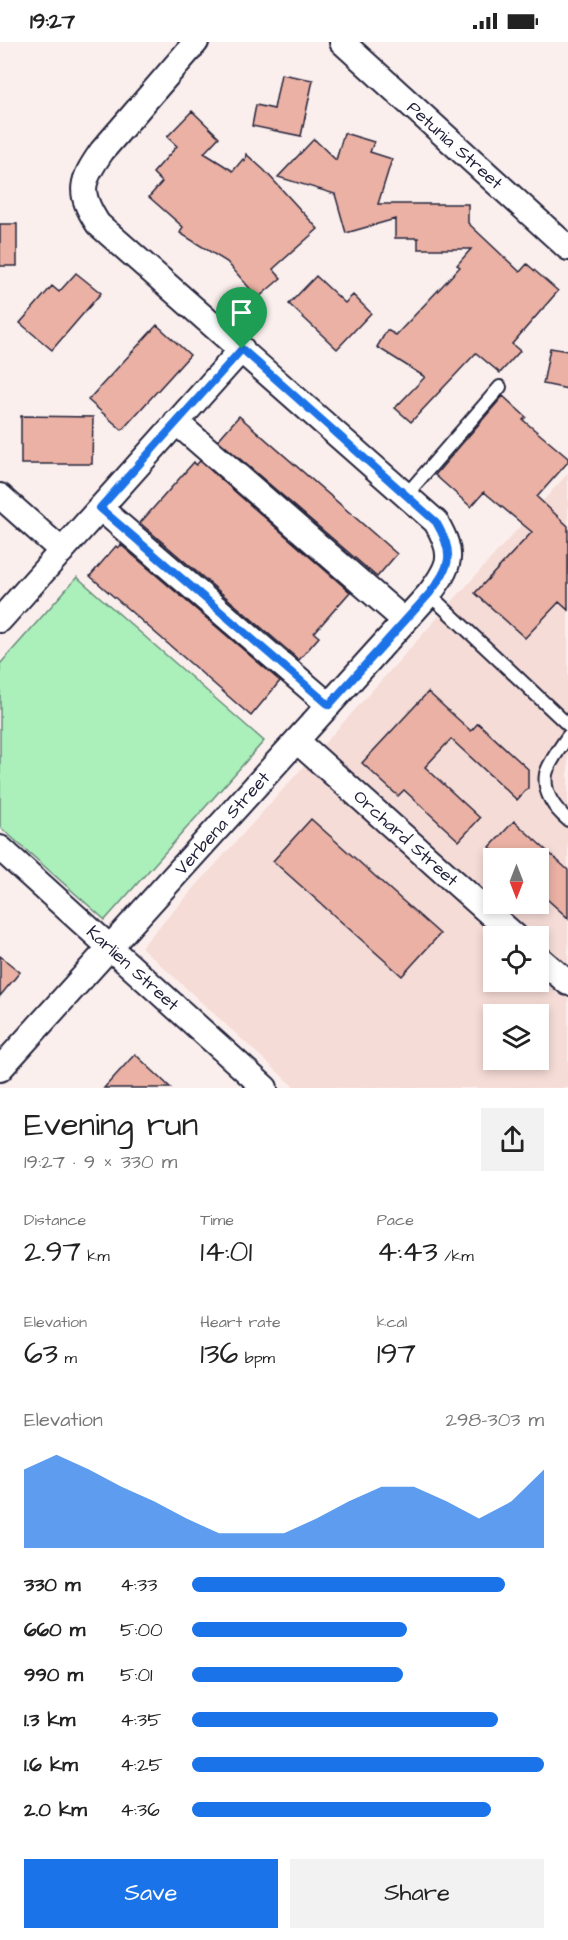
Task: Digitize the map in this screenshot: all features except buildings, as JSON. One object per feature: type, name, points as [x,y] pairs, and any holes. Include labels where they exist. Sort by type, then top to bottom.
[{"type":"street","points":[[196,42],[90,169],[85,181],[84,195],[87,207],[98,224],[406,495]]},
{"type":"street","name":"Petunia Street","points":[[342,42],[568,248]]},
{"type":"street","points":[[0,620],[242,349]]},
{"type":"street","points":[[176,422],[405,621]]},
{"type":"street","name":"Verbena Street","points":[[0,1069],[405,621],[443,575],[448,556],[447,542],[436,522],[406,495]]},
{"type":"street","points":[[0,496],[62,550]]},
{"type":"street","points":[[100,508],[329,705]]},
{"type":"street","name":"Orchard Street","points":[[297,741],[504,926]]},
{"type":"street","name":"Karlien Street","points":[[0,848],[265,1088]]},
{"type":"street","points":[[549,967],[568,983]]},
{"type":"lane","points":[[406,495],[500,387]]},
{"type":"lane","points":[[429,594],[568,725]]},
{"type":"lane","points":[[568,736],[546,773],[548,792],[557,811],[568,820]]},
{"type":"shaded area","points":[[568,473],[568,1088],[295,1088],[141,947]]},
{"type":"green space","points":[[77,577],[264,741],[105,920],[0,827],[0,664]]},
{"type":"route","points":[[242,349],[436,522],[447,542],[448,556],[443,575],[429,594],[329,705],[100,508],[242,349]]}]
